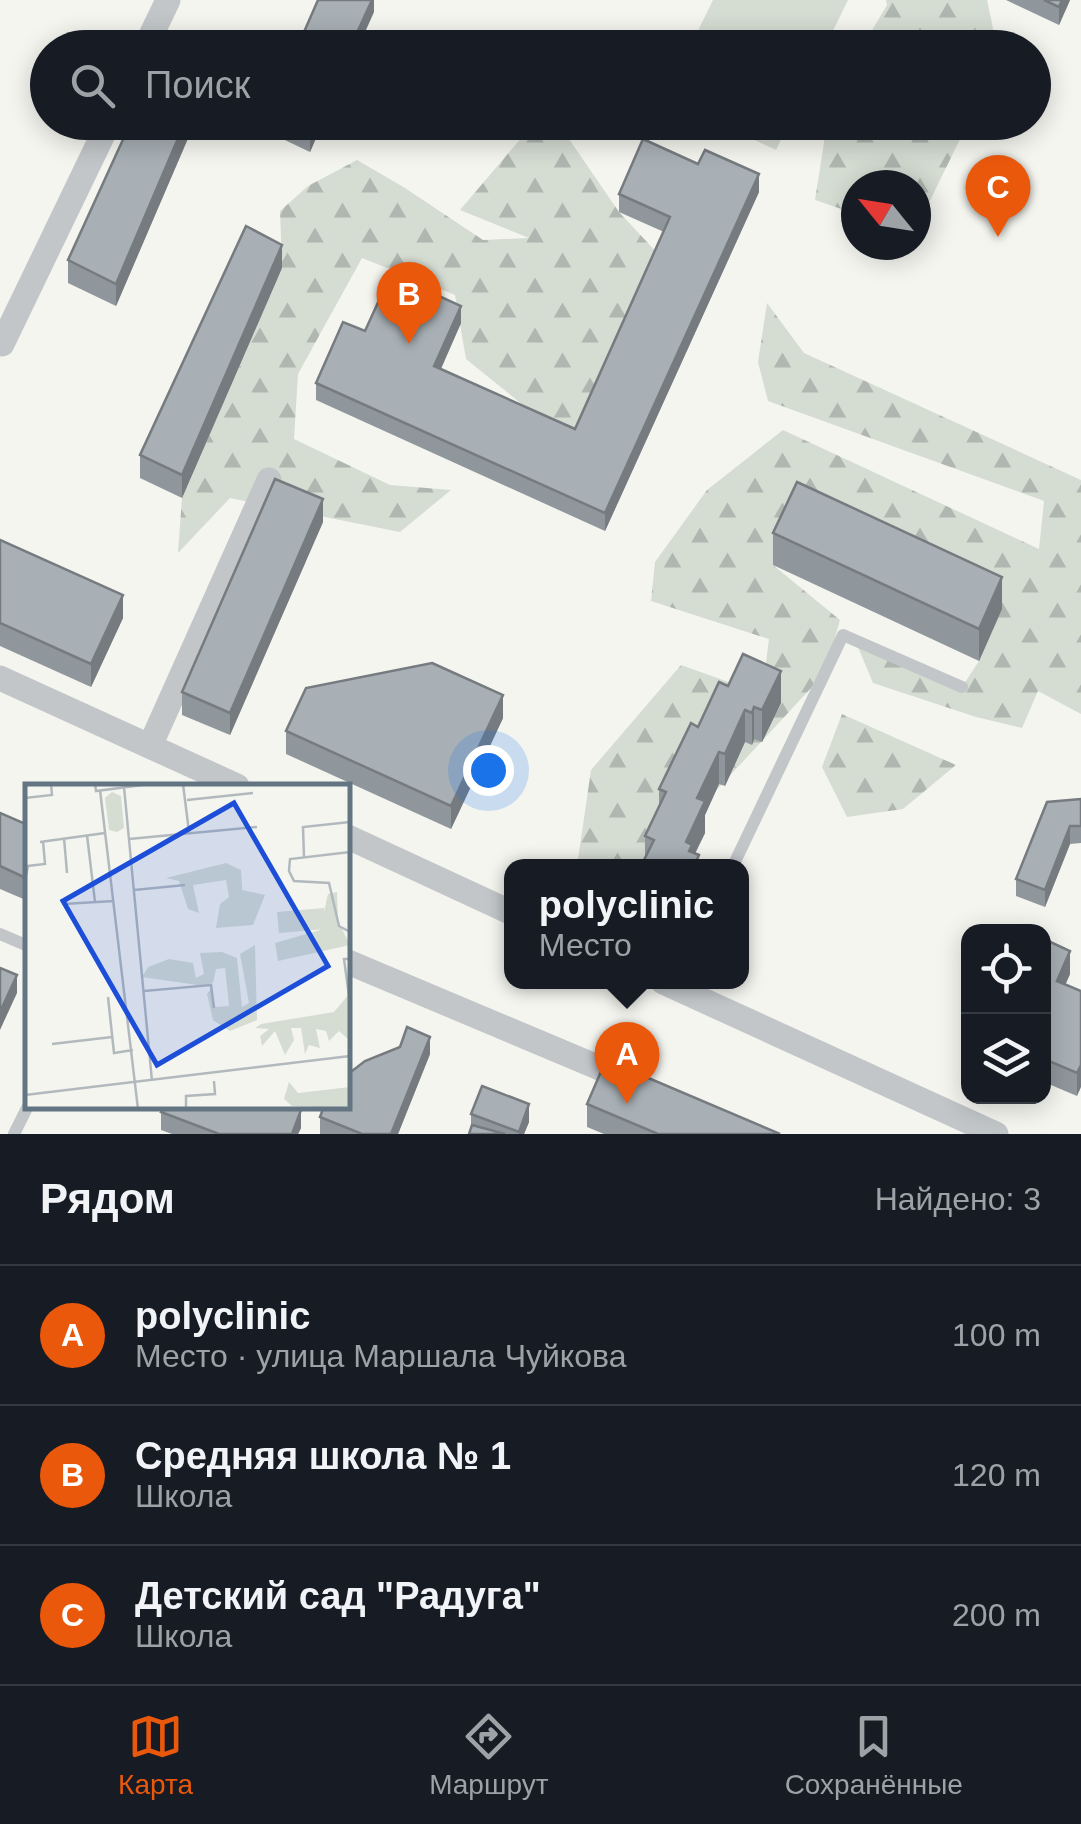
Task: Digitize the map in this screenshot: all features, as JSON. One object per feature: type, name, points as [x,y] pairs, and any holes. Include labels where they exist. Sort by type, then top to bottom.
[{"type":"street","points":[[154,30],[168,0]]},
{"type":"street","points":[[1,347],[10,303],[99,140]]},
{"type":"street","points":[[150,746],[269,480]]},
{"type":"street","points":[[0,678],[233,784]]},
{"type":"street","points":[[350,838],[504,908]]},
{"type":"street","points":[[350,963],[651,1089]]},
{"type":"street","points":[[683,989],[996,1134]]},
{"type":"lane","points":[[736,859],[843,635],[962,687]]},
{"type":"lane","points":[[0,934],[25,945]]},
{"type":"lane","points":[[14,1134],[26,1109]]},
{"type":"green space","points":[[713,0],[848,0],[833,30],[698,30]]},
{"type":"green space","points":[[886,0],[987,0],[993,30],[872,30],[887,5]]},
{"type":"green space","points":[[520,140],[570,140],[619,212],[661,257],[575,447],[466,359],[455,295],[362,258],[298,374],[294,439],[390,485],[451,490],[400,532],[230,498],[178,553],[182,498],[282,268],[280,211],[308,186],[357,160],[483,240],[529,238],[460,210]]},
{"type":"green space","points":[[755,140],[781,140],[776,150]]},
{"type":"green space","points":[[824,140],[960,140],[931,198],[931,170],[841,170],[841,209],[815,200]]},
{"type":"green space","points":[[767,303],[804,353],[1081,480],[1081,714],[1038,691],[1022,728],[873,683],[855,640],[962,687],[979,661],[1002,609],[773,565],[840,620],[825,673],[652,859],[578,859],[591,770],[681,665],[762,694],[769,639],[651,601],[655,562],[707,490],[783,430],[1039,549],[1044,501],[768,401],[758,362]]},
{"type":"green space","points":[[842,714],[956,765],[903,809],[847,817],[822,767]]},
{"type":"building","points":[[318,0],[372,0],[358,30],[305,30]]},
{"type":"building","points":[[1044,0],[1062,0],[1059,7]]},
{"type":"building","points":[[123,140],[177,140],[116,284],[68,260]]},
{"type":"building","points":[[643,140],[698,164],[705,150],[759,174],[605,513],[316,383],[343,322],[365,331],[391,274],[461,306],[434,366],[575,429],[670,217],[619,194]]},
{"type":"building","points":[[246,226],[282,245],[182,475],[140,455]]},
{"type":"building","points":[[275,479],[323,499],[230,713],[182,692]]},
{"type":"building","points":[[797,482],[1002,577],[979,629],[773,533]]},
{"type":"building","points":[[0,540],[123,595],[91,664],[0,623]]},
{"type":"building","points":[[743,654],[781,671],[762,710],[745,710],[725,754],[719,752],[697,798],[705,801],[686,842],[692,845],[689,851],[699,855],[697,859],[644,859],[654,840],[645,836],[666,792],[659,789],[691,723],[698,727],[719,682],[728,686]]},
{"type":"building","points":[[432,663],[503,695],[451,806],[286,731],[306,688]]},
{"type":"building","points":[[1081,799],[1081,826],[1070,826],[1045,890],[1016,879],[1047,802]]},
{"type":"building","points":[[0,813],[25,824],[25,878],[0,866]]},
{"type":"building","points":[[1051,942],[1070,951],[1057,981],[1081,991],[1081,1065],[1077,1073],[1051,1062]]},
{"type":"building","points":[[0,968],[17,975],[0,1012]]},
{"type":"building","points":[[407,1027],[430,1037],[391,1134],[362,1134],[320,1117],[323,1109],[350,1109],[350,1072],[365,1061],[400,1047]]},
{"type":"building","points":[[606,1060],[780,1134],[658,1134],[587,1104]]},
{"type":"building","points":[[482,1086],[529,1104],[519,1132],[471,1114]]},
{"type":"building","points":[[301,1110],[292,1134],[219,1134],[161,1112]]},
{"type":"building","points":[[472,1125],[505,1134],[469,1134]]},
{"type":"place","name":"Детский сад \"Радуга\"","points":[[998,237]]},
{"type":"place","name":"Средняя школа № 1","points":[[409,344]]},
{"type":"place","name":"polyclinic","points":[[627,1104]]}]
